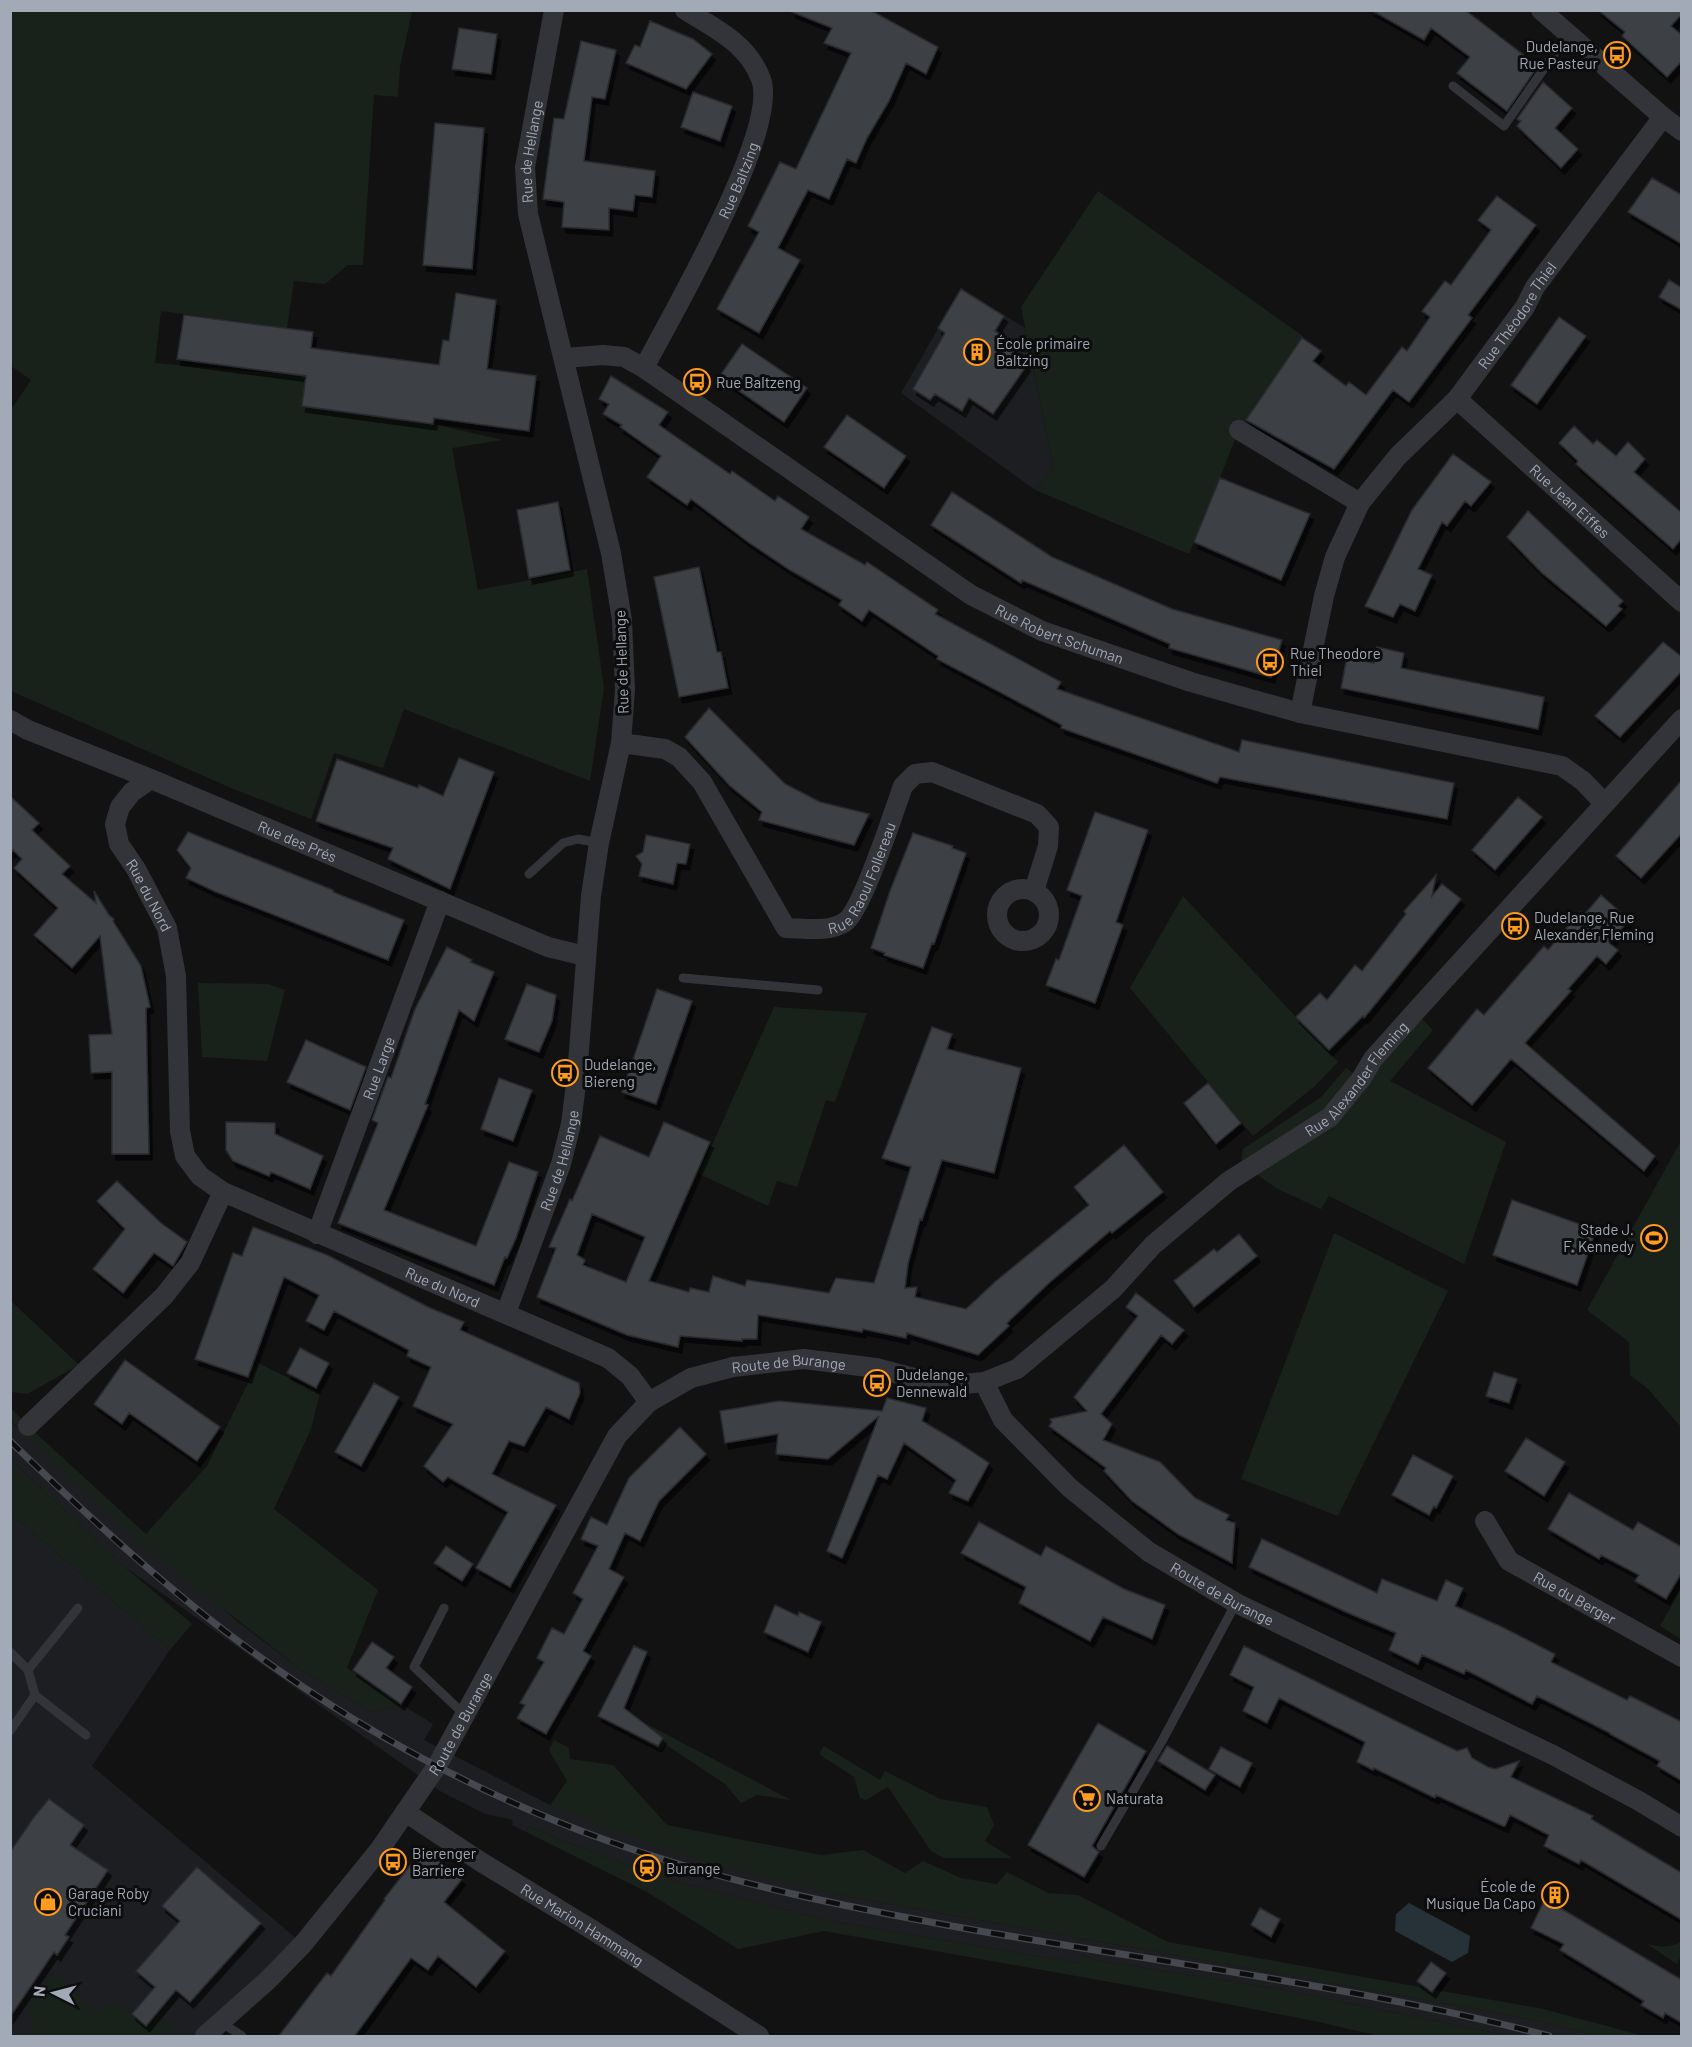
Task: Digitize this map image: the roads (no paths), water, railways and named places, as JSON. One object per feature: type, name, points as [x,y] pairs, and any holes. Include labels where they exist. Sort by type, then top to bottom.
[{"type":"street","name":"Rue de Hellange","points":[[506,1313],[561,1164],[571,1124],[577,1076],[585,956],[599,843],[621,743],[625,690],[622,620],[611,553],[528,214],[525,167],[554,10]]},
{"type":"street","name":"Rue Baltzing","points":[[644,368],[716,232],[756,134],[763,101],[761,79],[734,39],[685,10]]},
{"type":"street","points":[[1541,10],[1682,131]]},
{"type":"street","name":"Rue Théodore Thiel","points":[[1300,713],[1324,596],[1335,557],[1360,503],[1398,456],[1457,399],[1525,307],[1534,287],[1663,117]]},
{"type":"street","name":"Rue Robert Schuman","points":[[564,358],[603,355],[624,357],[644,368],[971,596],[1042,631],[1191,682],[1300,713],[1562,766],[1583,781],[1604,803]]},
{"type":"street","name":"Rue Jean Eiffes","points":[[1457,399],[1682,602]]},
{"type":"street","points":[[1239,430],[1360,503]]},
{"type":"street","name":"Rue Alexander Fleming","points":[[984,1382],[1017,1369],[1113,1290],[1154,1245],[1229,1181],[1330,1117],[1361,1079],[1373,1059],[1682,719]]},
{"type":"street","name":"Rue des Prés","points":[[10,720],[28,730],[151,779],[548,947],[585,956]]},
{"type":"street","name":"Rue Raoul Follereau","points":[[621,743],[665,749],[679,757],[702,782],[786,928],[825,929],[846,922],[860,902],[903,786],[915,774],[932,772],[1037,814],[1049,827],[1048,846],[1034,891]]},
{"type":"street","name":"Rue du Nord","points":[[151,779],[132,792],[120,807],[116,824],[119,844],[136,869],[167,928],[176,976],[180,1131],[185,1156],[200,1176],[223,1192],[317,1234],[608,1358],[630,1376],[649,1402]]},
{"type":"street","name":"Rue Large","points":[[317,1234],[440,901]]},
{"type":"street","points":[[28,1426],[164,1296],[190,1263],[223,1192]]},
{"type":"street","name":"Route de Burange","points":[[205,2036],[222,2023],[303,1944],[380,1850],[437,1766],[617,1436],[649,1402],[691,1378],[733,1367],[804,1359],[876,1368],[944,1386],[984,1382],[1002,1420],[1070,1488],[1149,1552],[1236,1603],[1553,1755],[1682,1827]]},
{"type":"street","name":"Rue du Berger","points":[[1485,1521],[1509,1562],[1682,1657]]},
{"type":"street","name":"Rue Marion Hammang","points":[[405,1812],[759,2037]]},
{"type":"lane","points":[[1453,86],[1504,126],[1568,34]]},
{"type":"lane","points":[[529,874],[563,843],[578,839],[599,843]]},
{"type":"lane","points":[[683,978],[818,990]]},
{"type":"lane","points":[[1101,1846],[1162,1741],[1236,1603]]},
{"type":"lane","points":[[28,1670],[78,1608]]},
{"type":"lane","points":[[444,1608],[414,1667],[465,1715]]},
{"type":"lane","points":[[10,1653],[28,1670],[35,1695],[86,1735]]},
{"type":"lane","points":[[10,1731],[35,1695]]},
{"type":"lane","points":[[222,2023],[242,2037]]},
{"type":"railway","points":[[10,1441],[142,1564],[270,1665],[363,1725],[411,1752],[509,1801],[560,1823],[655,1857],[836,1904],[974,1930],[1407,2003],[1549,2036]]},
{"type":"place","name":"Dudelange, Rue Pasteur","points":[[1617,55]]},
{"type":"place","name":"École primaire Baltzing","points":[[977,352]]},
{"type":"place","name":"Rue Baltzeng","points":[[697,382]]},
{"type":"place","name":"Rue Theodore Thiel","points":[[1270,662]]},
{"type":"place","name":"Dudelange, Rue Alexander Fleming","points":[[1515,926]]},
{"type":"place","name":"Dudelange, Biereng","points":[[565,1073]]},
{"type":"place","name":"Stade J. F. Kennedy","points":[[1654,1238]]},
{"type":"place","name":"Dudelange, Dennewald","points":[[877,1383]]},
{"type":"place","name":"Naturata","points":[[1087,1798]]},
{"type":"place","name":"Bierenger Barriere","points":[[393,1862]]},
{"type":"place","name":"Burange","points":[[647,1868]]},
{"type":"place","name":"École de Musique Da Capo","points":[[1555,1895]]},
{"type":"place","name":"Garage Roby Cruciani","points":[[48,1902]]}]
